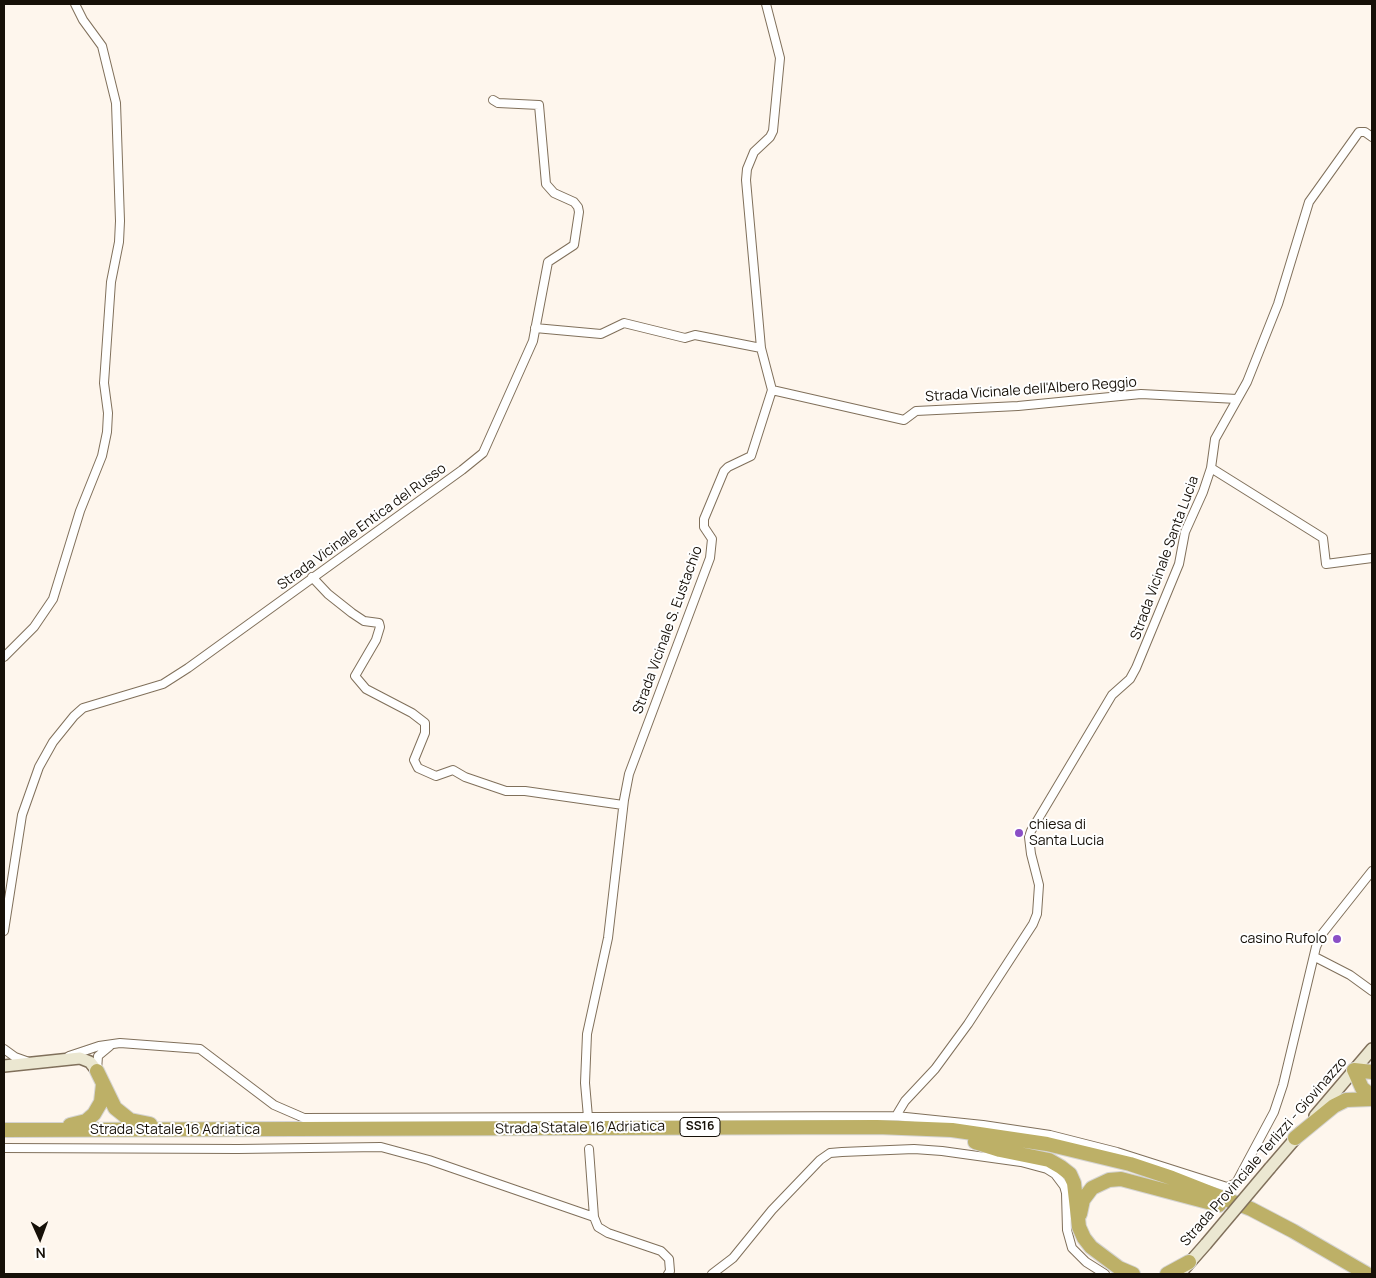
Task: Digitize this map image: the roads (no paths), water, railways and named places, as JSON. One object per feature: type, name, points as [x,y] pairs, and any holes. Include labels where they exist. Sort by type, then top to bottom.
[{"type":"highway","points":[[1354,1070],[1372,1072]]},
{"type":"highway","points":[[1354,1070],[1362,1088],[1372,1098]]},
{"type":"highway","points":[[4,1129],[21,1124],[71,1125],[86,1121],[98,1108],[100,1077]]},
{"type":"highway","points":[[100,1077],[115,1108],[130,1120],[143,1124],[187,1124],[217,1130]]},
{"type":"highway","points":[[1296,1138],[1334,1106],[1346,1100],[1372,1098]]},
{"type":"highway","name":"Strada Statale 16 Adriatica","points":[[4,1129],[877,1127],[952,1130],[1047,1144],[1130,1164],[1172,1178],[1251,1210],[1327,1250],[1367,1274]]},
{"type":"highway","name":"Strada Statale 16 Adriatica","points":[[4,1139],[878,1135],[975,1142],[1032,1150],[1114,1168],[1162,1183],[1219,1205],[1280,1234],[1350,1274]]},
{"type":"highway","points":[[975,1142],[1000,1150],[1049,1160],[1070,1174],[1074,1183],[1081,1233],[1087,1243],[1122,1271],[1133,1274]]},
{"type":"highway","points":[[1079,1219],[1083,1200],[1092,1188],[1100,1183],[1121,1179],[1219,1205]]},
{"type":"highway","points":[[1327,1250],[1346,1255],[1372,1269]]},
{"type":"highway","points":[[1168,1274],[1189,1262]]},
{"type":"main road","name":"Strada Provinciale Terlizzi - Giovinazzo","points":[[1179,1274],[1372,1049]]},
{"type":"main road","points":[[4,1066],[65,1058],[80,1058],[90,1062],[100,1077]]},
{"type":"street","points":[[4,656],[34,626],[53,598],[80,512],[102,456],[107,432],[108,413],[104,383],[111,282],[119,242],[120,220],[116,103],[102,46],[83,20],[75,4]]},
{"type":"street","points":[[766,4],[780,58],[773,131],[770,137],[754,152],[747,169],[746,180],[761,348],[772,390]]},
{"type":"street","name":"Strada Vicinale Entica del Russo","points":[[4,931],[22,814],[39,767],[53,742],[74,716],[83,708],[163,684],[483,453],[533,341],[548,262],[550,258],[574,245],[578,207],[574,202],[554,193],[546,184],[539,106],[498,103],[493,100]]},
{"type":"street","name":"Strada Vicinale Santa Lucia","points":[[896,1116],[905,1101],[935,1069],[968,1024],[1034,924],[1037,914],[1039,885],[1030,854],[1029,837],[1031,831],[1112,695],[1130,679],[1136,668],[1179,564],[1185,532],[1203,492],[1211,468],[1215,439],[1247,382],[1278,304],[1309,202],[1356,136],[1361,132],[1372,137]]},
{"type":"street","points":[[536,328],[600,334],[624,323],[685,338],[694,335],[761,348]]},
{"type":"street","name":"Strada Vicinale dell'Albero Reggio","points":[[772,390],[904,420],[916,411],[1018,406],[1141,394],[1237,398]]},
{"type":"street","name":"Strada Vicinale S. Eustachio","points":[[588,1117],[585,1083],[587,1034],[608,938],[623,805],[637,746],[667,676],[710,558],[712,539],[704,527],[704,519],[724,471],[728,467],[751,456],[772,390]]},
{"type":"street","name":"Strada Vicinale Santa Lucia","points":[[1211,468],[1323,538],[1326,564],[1372,558]]},
{"type":"street","points":[[312,577],[328,594],[352,613],[364,621],[379,623],[380,627],[376,640],[355,676],[366,689],[412,713],[425,723],[426,733],[414,760],[418,768],[436,776],[452,770],[460,776],[506,791],[526,791],[623,805]]},
{"type":"street","points":[[65,1058],[99,1046],[136,1043],[200,1048],[274,1105],[304,1118],[896,1116],[983,1125],[1050,1135],[1117,1152],[1227,1187],[1236,1183],[1274,1112],[1316,948],[1322,934],[1372,872]]},
{"type":"street","points":[[1315,957],[1350,975],[1372,991]]},
{"type":"street","points":[[100,1077],[98,1056],[110,1045]]},
{"type":"street","points":[[4,1049],[15,1057],[30,1063]]},
{"type":"street","points":[[4,1148],[238,1149],[381,1147],[428,1160],[594,1217]]},
{"type":"street","points":[[589,1149],[594,1217],[598,1227],[608,1233],[661,1251],[669,1259],[672,1273]]},
{"type":"street","points":[[712,1274],[733,1258],[772,1210],[820,1160],[830,1153],[914,1149],[1021,1162],[1047,1169],[1055,1174],[1064,1186],[1067,1230],[1072,1248],[1086,1262],[1105,1274]]},
{"type":"place","name":"chiesa di Santa Lucia","points":[[1019,833]]},
{"type":"place","name":"casino Rufolo","points":[[1337,939]]}]
